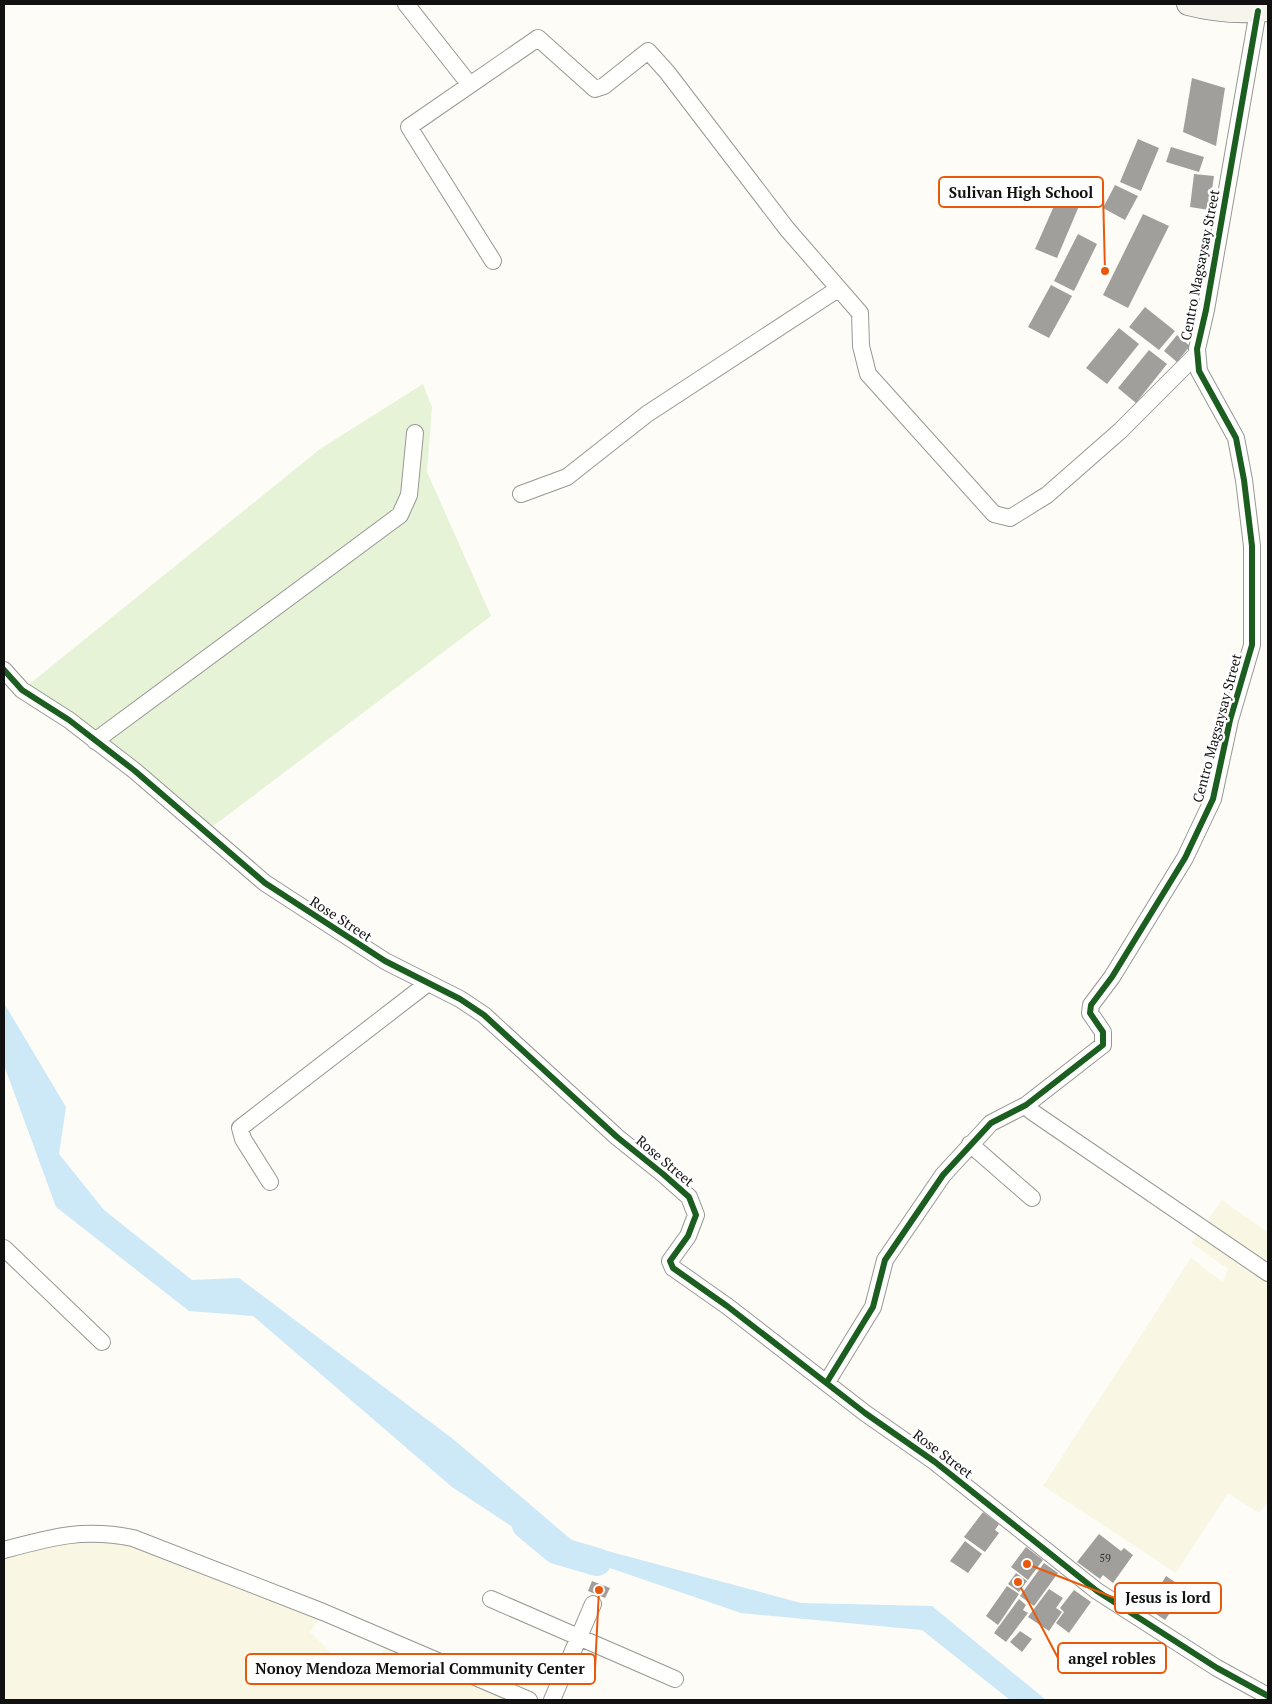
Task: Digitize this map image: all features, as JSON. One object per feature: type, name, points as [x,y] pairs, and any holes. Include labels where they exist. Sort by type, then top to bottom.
[{"type":"main road","points":[[1188,4],[1213,10],[1263,10]]},
{"type":"street","points":[[406,4],[470,85]]},
{"type":"street","name":"Centro Magsaysay Street","points":[[827,1382],[872,1307],[885,1260],[943,1174],[991,1123],[1026,1105],[1103,1045],[1102,1032],[1090,1013],[1091,1004],[1112,977],[1186,858],[1213,799],[1230,720],[1252,644],[1252,546],[1244,480],[1236,438],[1199,371],[1197,354],[1263,10]]},
{"type":"street","points":[[493,261],[409,127],[538,38],[595,89],[604,86],[648,51],[667,72],[787,229],[860,313],[861,346],[868,374],[994,514],[1010,518],[1047,495],[1120,431],[1197,354]]},
{"type":"street","points":[[521,494],[566,477],[647,414],[838,288]]},
{"type":"street","points":[[96,740],[400,515],[409,495],[415,432]]},
{"type":"street","name":"Rose Street","points":[[4,670],[22,690],[96,740],[135,771],[265,883],[385,962],[428,983],[484,1015],[616,1137],[664,1174],[689,1197],[696,1215],[688,1236],[670,1260],[673,1268],[727,1306],[865,1413],[935,1462],[1097,1591],[1217,1668],[1268,1696]]},
{"type":"street","points":[[270,1182],[243,1138],[240,1128],[428,983]]},
{"type":"street","points":[[1026,1105],[1031,1111],[1268,1273]]},
{"type":"street","points":[[970,1144],[1032,1198]]},
{"type":"street","points":[[4,1248],[102,1342]]},
{"type":"street","points":[[4,1550],[58,1535],[105,1532],[133,1538],[323,1612],[529,1700]]},
{"type":"street","points":[[491,1599],[675,1679]]},
{"type":"street","points":[[552,1700],[593,1604]]},
{"type":"shaded area","points":[[1222,1200],[1268,1232],[1268,1501],[1259,1513],[1228,1493],[1176,1573],[1043,1486],[1191,1258],[1223,1282],[1228,1269],[1191,1243]]},
{"type":"shaded area","points":[[99,1538],[133,1544],[319,1619],[310,1632],[361,1682],[386,1646],[514,1700],[4,1700],[4,1556],[58,1542]]},
{"type":"green space","points":[[423,384],[432,407],[427,472],[491,616],[212,827],[106,741],[403,520],[403,493],[394,511],[94,733],[27,686],[320,449]]},
{"type":"water","points":[[4,1003],[66,1107],[59,1154],[104,1210],[192,1280],[239,1278],[453,1439],[574,1542],[801,1603],[932,1606],[1046,1700],[1010,1700],[922,1630],[741,1613],[537,1543],[452,1487],[253,1316],[189,1311],[56,1207],[4,1065]]},
{"type":"building","points":[[1192,78],[1225,88],[1216,146],[1183,132]]},
{"type":"building","points":[[1138,139],[1159,148],[1141,191],[1120,182]]},
{"type":"building","points":[[1171,147],[1204,157],[1199,172],[1166,162]]},
{"type":"building","points":[[1194,174],[1214,176],[1209,210],[1190,207]]},
{"type":"building","points":[[1115,185],[1138,196],[1125,220],[1103,208]]},
{"type":"building","points":[[1058,197],[1079,206],[1057,258],[1035,249]]},
{"type":"building","points":[[1143,214],[1169,226],[1128,308],[1103,295]]},
{"type":"building","points":[[1078,234],[1097,244],[1074,291],[1054,281]]},
{"type":"building","points":[[1051,285],[1072,296],[1049,338],[1028,327]]},
{"type":"building","points":[[1145,307],[1175,331],[1159,350],[1129,327]]},
{"type":"building","points":[[1119,328],[1139,344],[1107,384],[1086,368]]},
{"type":"building","points":[[1177,335],[1190,346],[1177,362],[1164,351]]},
{"type":"building","points":[[1149,350],[1167,364],[1136,403],[1118,388]]},
{"type":"building","points":[[983,1512],[999,1524],[995,1530],[999,1533],[985,1552],[964,1537]]},
{"type":"building","points":[[1099,1534],[1121,1551],[1124,1548],[1133,1555],[1113,1583],[1103,1575],[1100,1579],[1077,1562]]},
{"type":"building","points":[[965,1541],[982,1554],[968,1573],[950,1561]]},
{"type":"building","points":[[1026,1547],[1043,1560],[1028,1580],[1011,1567]]},
{"type":"building","points":[[1044,1563],[1058,1573],[1034,1606],[1020,1596]]},
{"type":"building","points":[[1016,1573],[1027,1581],[1019,1592],[1008,1584]]},
{"type":"building","points":[[1166,1576],[1175,1582],[1172,1586],[1183,1594],[1165,1620],[1138,1602],[1144,1594],[1152,1599]]},
{"type":"building","points":[[592,1581],[610,1588],[605,1598],[588,1591]]},
{"type":"building","points":[[1007,1586],[1019,1594],[998,1625],[986,1616]]},
{"type":"building","points":[[1049,1589],[1063,1598],[1056,1608],[1062,1612],[1049,1631],[1028,1617]]},
{"type":"building","points":[[1074,1590],[1091,1602],[1069,1633],[1056,1623],[1064,1612],[1060,1608]]},
{"type":"building","points":[[1019,1599],[1026,1605],[1023,1610],[1028,1613],[1006,1642],[994,1633]]},
{"type":"building","points":[[1020,1631],[1032,1639],[1022,1652],[1010,1642]]},
{"type":"waterway","points":[[526,1525],[556,1550],[597,1562]]},
{"type":"cycle path","points":[[827,1382],[873,1307],[885,1260],[943,1175],[991,1123],[1026,1105],[1103,1045],[1103,1032],[1090,1013],[1091,1005],[1112,977],[1185,858],[1213,799],[1230,720],[1252,645],[1252,546],[1244,480],[1236,438],[1199,371],[1197,349],[1206,310],[1258,11]]},
{"type":"cycle path","points":[[4,670],[22,690],[69,720],[135,771],[265,883],[385,961],[460,999],[484,1015],[617,1137],[689,1197],[696,1215],[688,1236],[670,1261],[673,1268],[727,1306],[865,1413],[935,1462],[1097,1591],[1217,1668],[1268,1696]]},
{"type":"place","name":"Sulivan High School","points":[[1105,271]]},
{"type":"place","name":"Jesus is lord","points":[[1027,1564]]},
{"type":"place","name":"angel robles","points":[[1018,1582]]},
{"type":"place","name":"Nonoy Mendoza Memorial Community Center","points":[[599,1590]]}]
